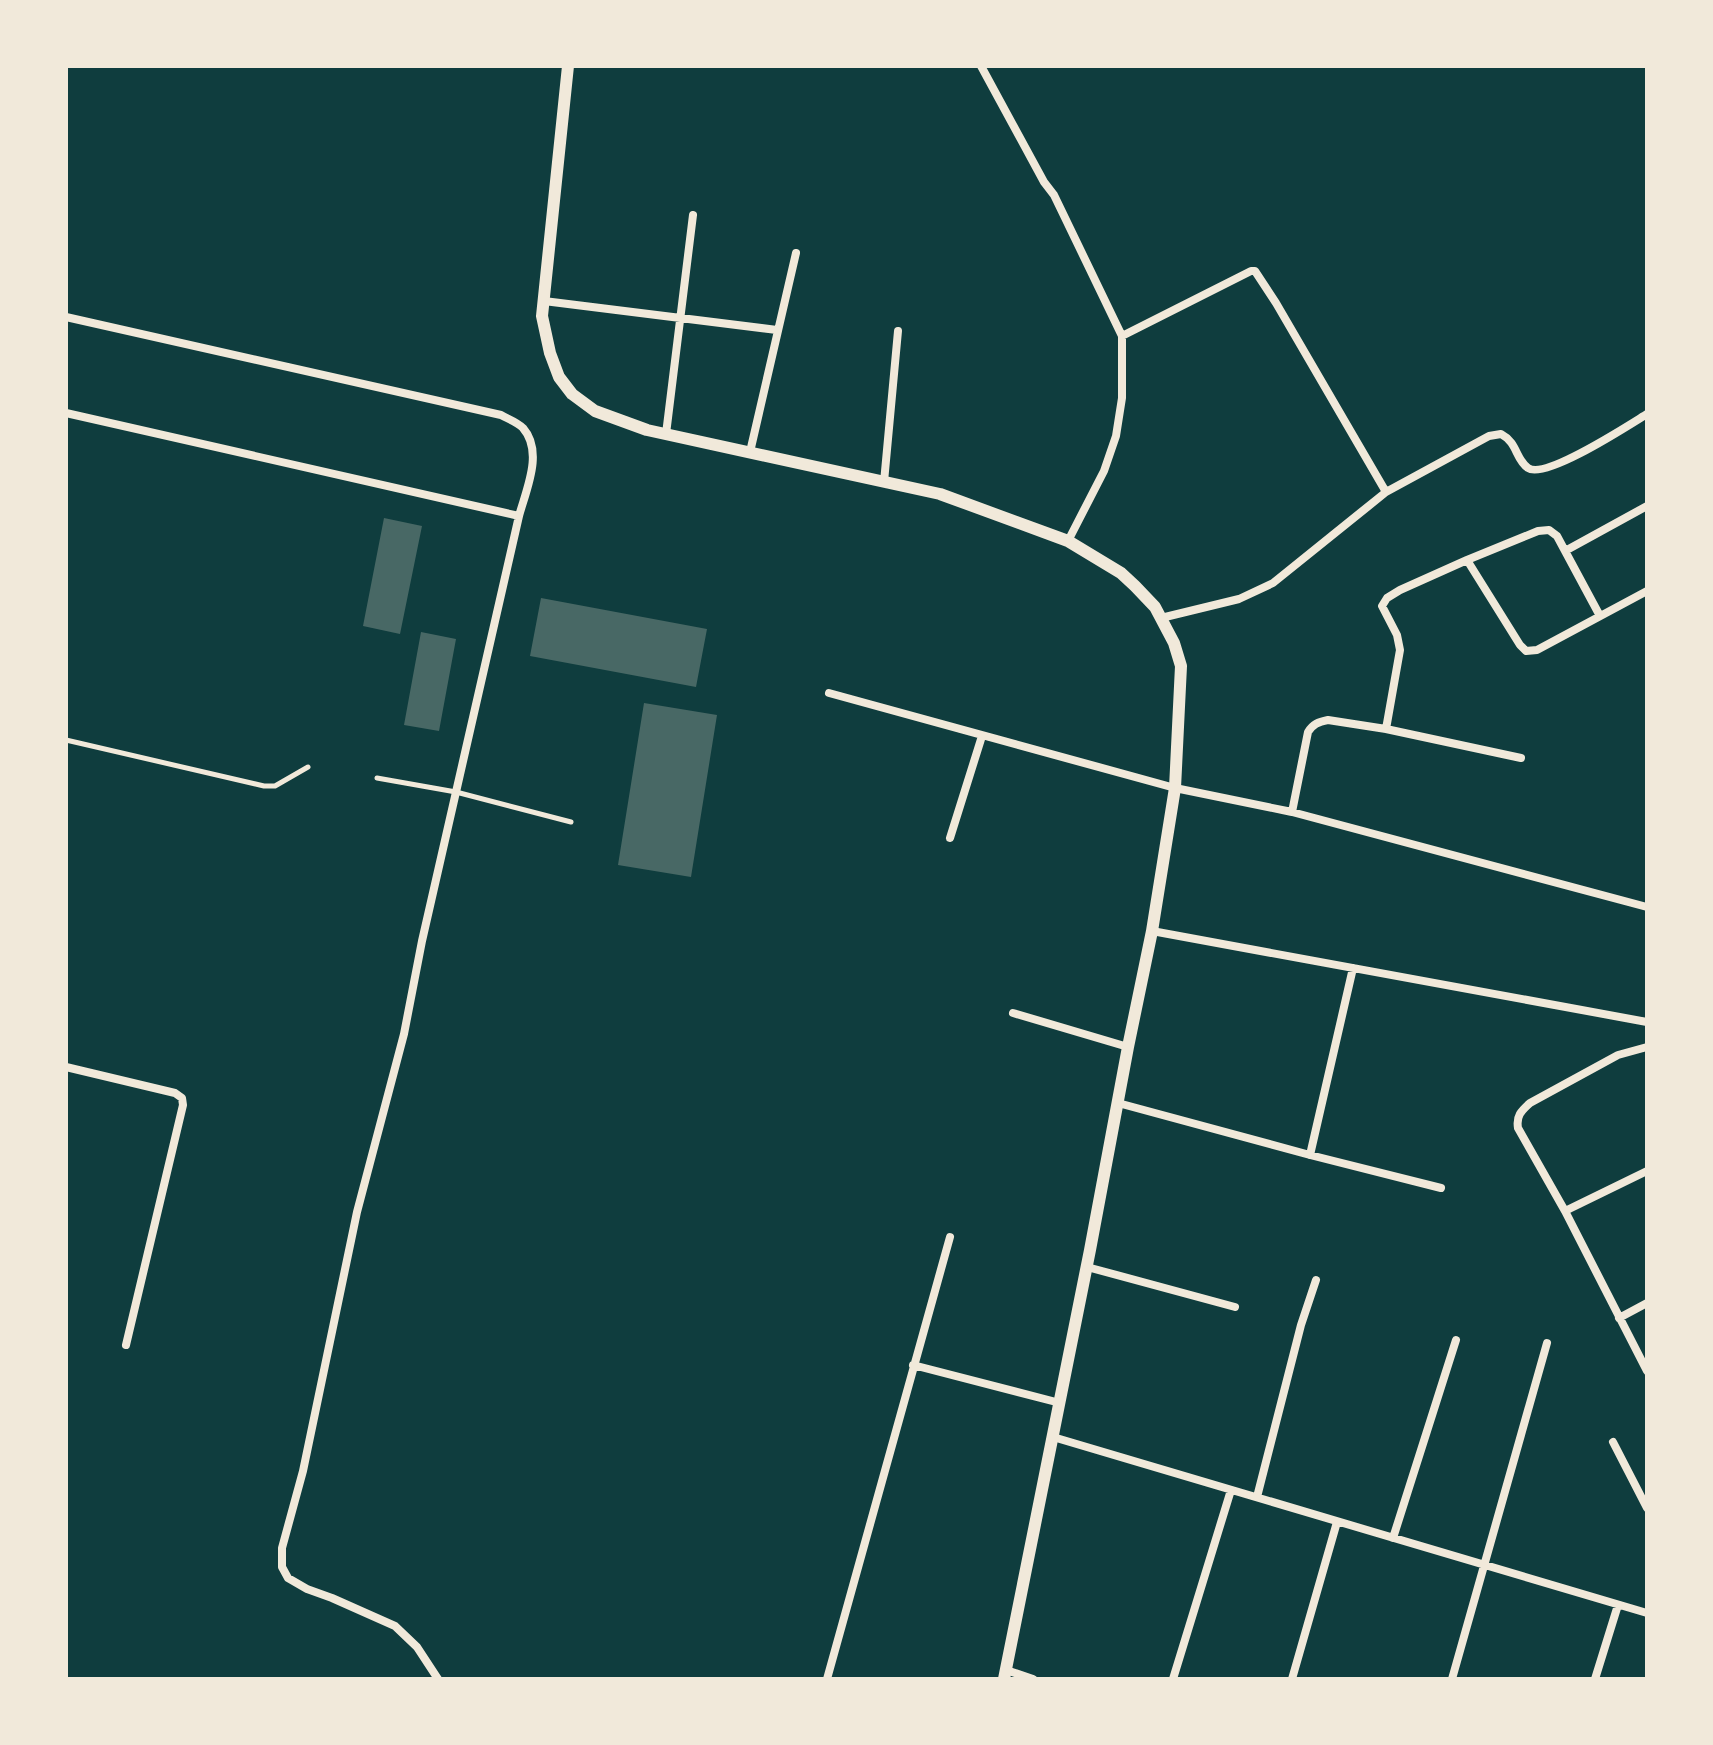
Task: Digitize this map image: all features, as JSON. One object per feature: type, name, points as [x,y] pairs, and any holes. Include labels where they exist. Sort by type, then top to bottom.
[{"type":"street","points":[[568,66],[542,316],[559,377],[572,394],[595,411],[647,430],[940,494],[1068,541],[1121,573],[1155,607],[1174,643],[1181,666],[1175,788],[1152,931],[1005,1675],[1033,1679]]},
{"type":"street","points":[[981,66],[1054,195],[1122,336],[1122,398],[1116,436],[1104,471],[1068,541]]},
{"type":"street","points":[[666,434],[693,215]]},
{"type":"street","points":[[750,452],[796,253]]},
{"type":"street","points":[[1122,336],[1255,271],[1386,492]]},
{"type":"street","points":[[544,301],[777,330]]},
{"type":"street","points":[[66,317],[501,415],[521,426],[529,437],[533,463],[422,941],[404,1034],[357,1212],[303,1471],[282,1548],[282,1567],[288,1578],[395,1626],[417,1647],[439,1679]]},
{"type":"street","points":[[884,482],[898,331]]},
{"type":"street","points":[[66,413],[519,516]]},
{"type":"street","points":[[1161,618],[1239,599],[1273,583],[1386,492],[1489,436],[1501,434],[1510,439],[1529,469],[1536,470],[1548,468],[1593,446],[1647,414]]},
{"type":"street","points":[[1565,551],[1647,506]]},
{"type":"street","points":[[1386,729],[1400,650],[1383,603],[1400,590],[1538,531],[1549,530],[1557,536],[1600,616]]},
{"type":"street","points":[[1467,560],[1526,651],[1537,650],[1647,591]]},
{"type":"street","points":[[829,693],[1175,788],[1292,812],[1647,907]]},
{"type":"street","points":[[1292,812],[1308,732],[1313,725],[1328,720],[1521,758]]},
{"type":"street","points":[[950,838],[982,736]]},
{"type":"street","points":[[1152,931],[1647,1022]]},
{"type":"street","points":[[1310,1155],[1353,968]]},
{"type":"street","points":[[1013,1013],[1128,1047]]},
{"type":"street","points":[[1647,1047],[1618,1055],[1530,1103],[1517,1119],[1518,1128],[1565,1211],[1647,1371]]},
{"type":"street","points":[[66,1067],[175,1093],[182,1098],[183,1105],[126,1345]]},
{"type":"street","points":[[1118,1103],[1441,1188]]},
{"type":"street","points":[[1565,1211],[1647,1171]]},
{"type":"street","points":[[827,1679],[950,1237]]},
{"type":"street","points":[[1087,1267],[1235,1307]]},
{"type":"street","points":[[1257,1497],[1301,1325],[1316,1280]]},
{"type":"street","points":[[1619,1318],[1647,1303]]},
{"type":"street","points":[[1393,1538],[1456,1340]]},
{"type":"street","points":[[1452,1679],[1547,1343]]},
{"type":"street","points":[[913,1365],[1060,1403]]},
{"type":"street","points":[[1053,1437],[1647,1613]]},
{"type":"street","points":[[1613,1442],[1647,1508]]},
{"type":"street","points":[[1173,1679],[1231,1490]]},
{"type":"street","points":[[1292,1679],[1337,1522]]},
{"type":"street","points":[[1595,1679],[1618,1605]]},
{"type":"lane","points":[[66,740],[264,786],[275,786],[308,767]]},
{"type":"lane","points":[[377,778],[456,792],[571,822]]},
{"type":"building","points":[[384,518],[422,526],[400,634],[363,626]]},
{"type":"building","points":[[541,598],[707,629],[696,687],[530,656]]},
{"type":"building","points":[[421,632],[456,639],[439,731],[404,725]]},
{"type":"building","points":[[644,703],[717,715],[691,877],[618,865]]}]
